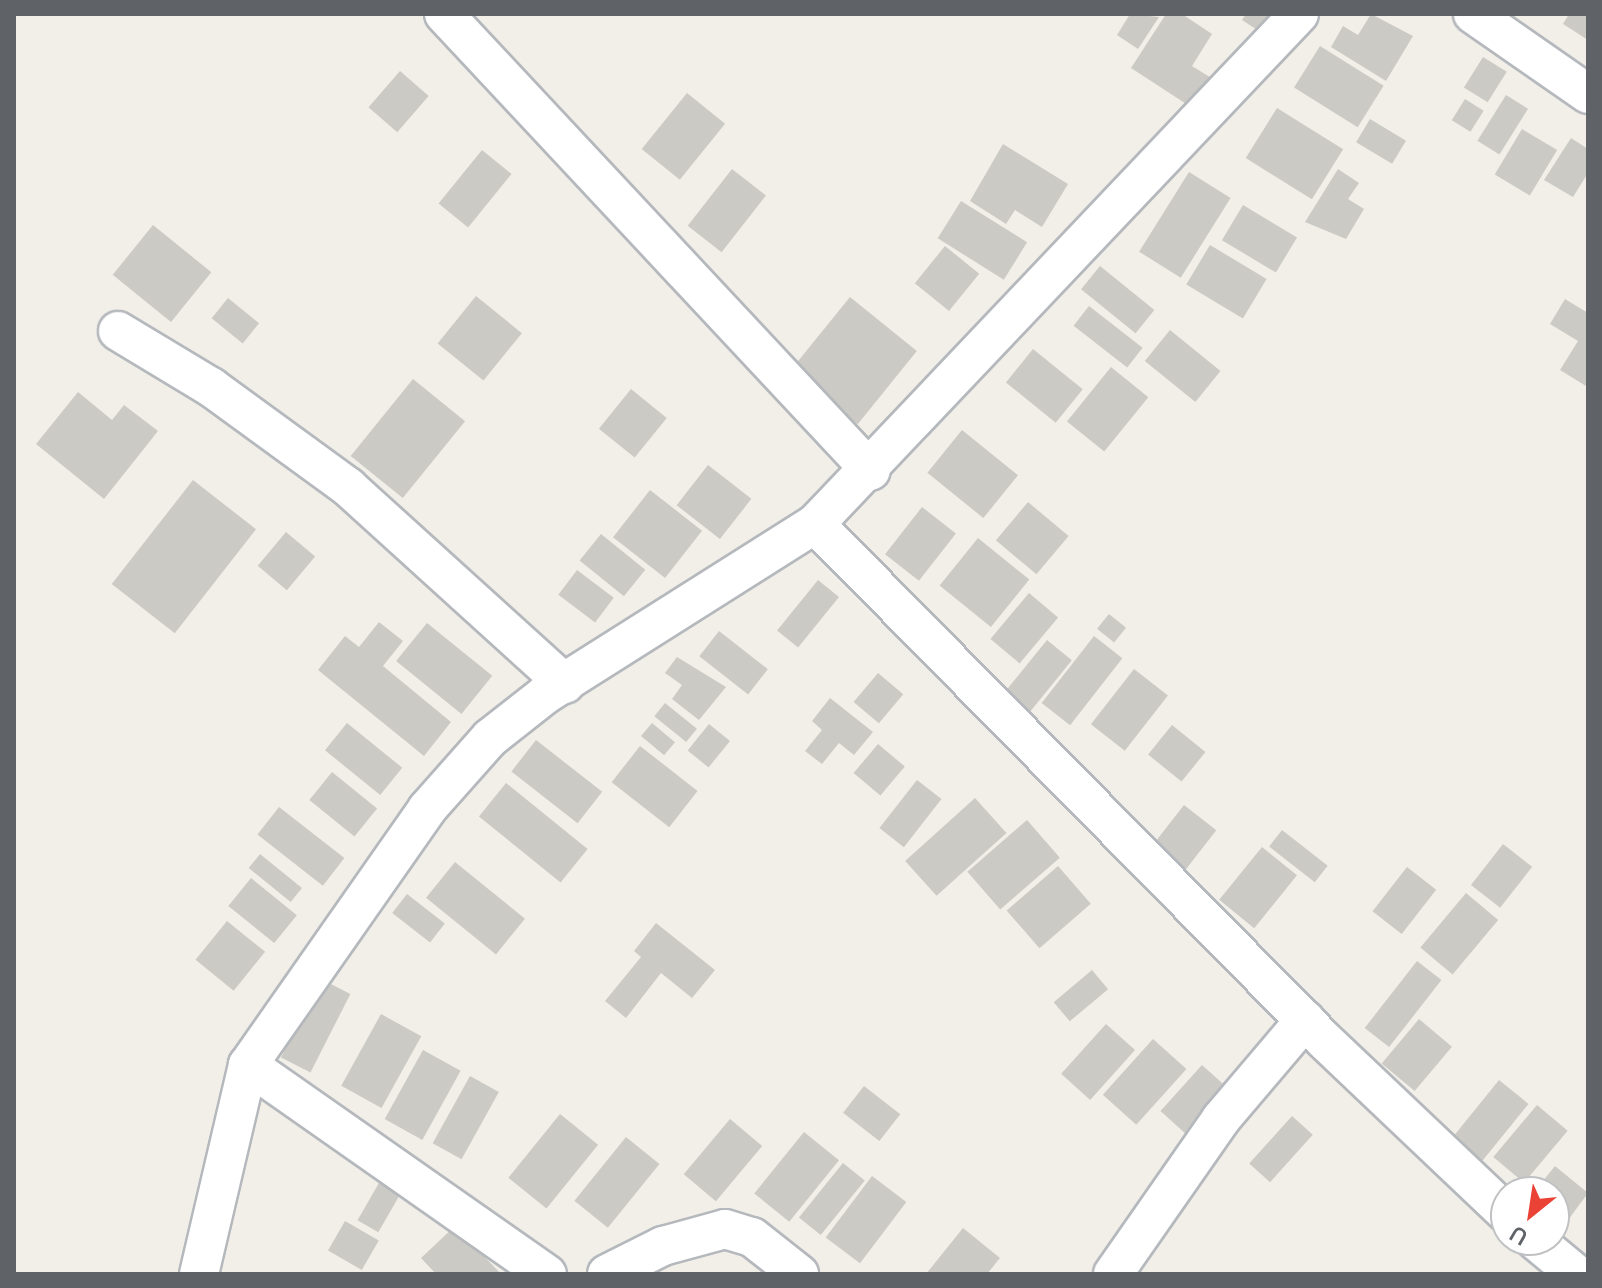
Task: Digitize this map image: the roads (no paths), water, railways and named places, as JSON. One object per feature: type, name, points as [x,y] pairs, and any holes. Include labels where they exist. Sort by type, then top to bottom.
[{"type":"street","points":[[444,14],[871,471]]},
{"type":"street","points":[[199,1274],[248,1065],[427,809],[490,738],[565,684],[815,524],[871,471],[1299,14]]},
{"type":"street","points":[[1473,14],[1588,94]]},
{"type":"street","points":[[118,331],[211,387],[348,487],[565,684]]},
{"type":"street","points":[[815,524],[1305,1020],[1490,1198]]},
{"type":"street","points":[[1113,1274],[1221,1119],[1305,1020]]},
{"type":"street","points":[[248,1065],[547,1274]]},
{"type":"street","points":[[607,1274],[663,1246],[725,1229],[752,1237],[799,1274]]},
{"type":"street","points":[[1554,1256],[1576,1274]]}]
